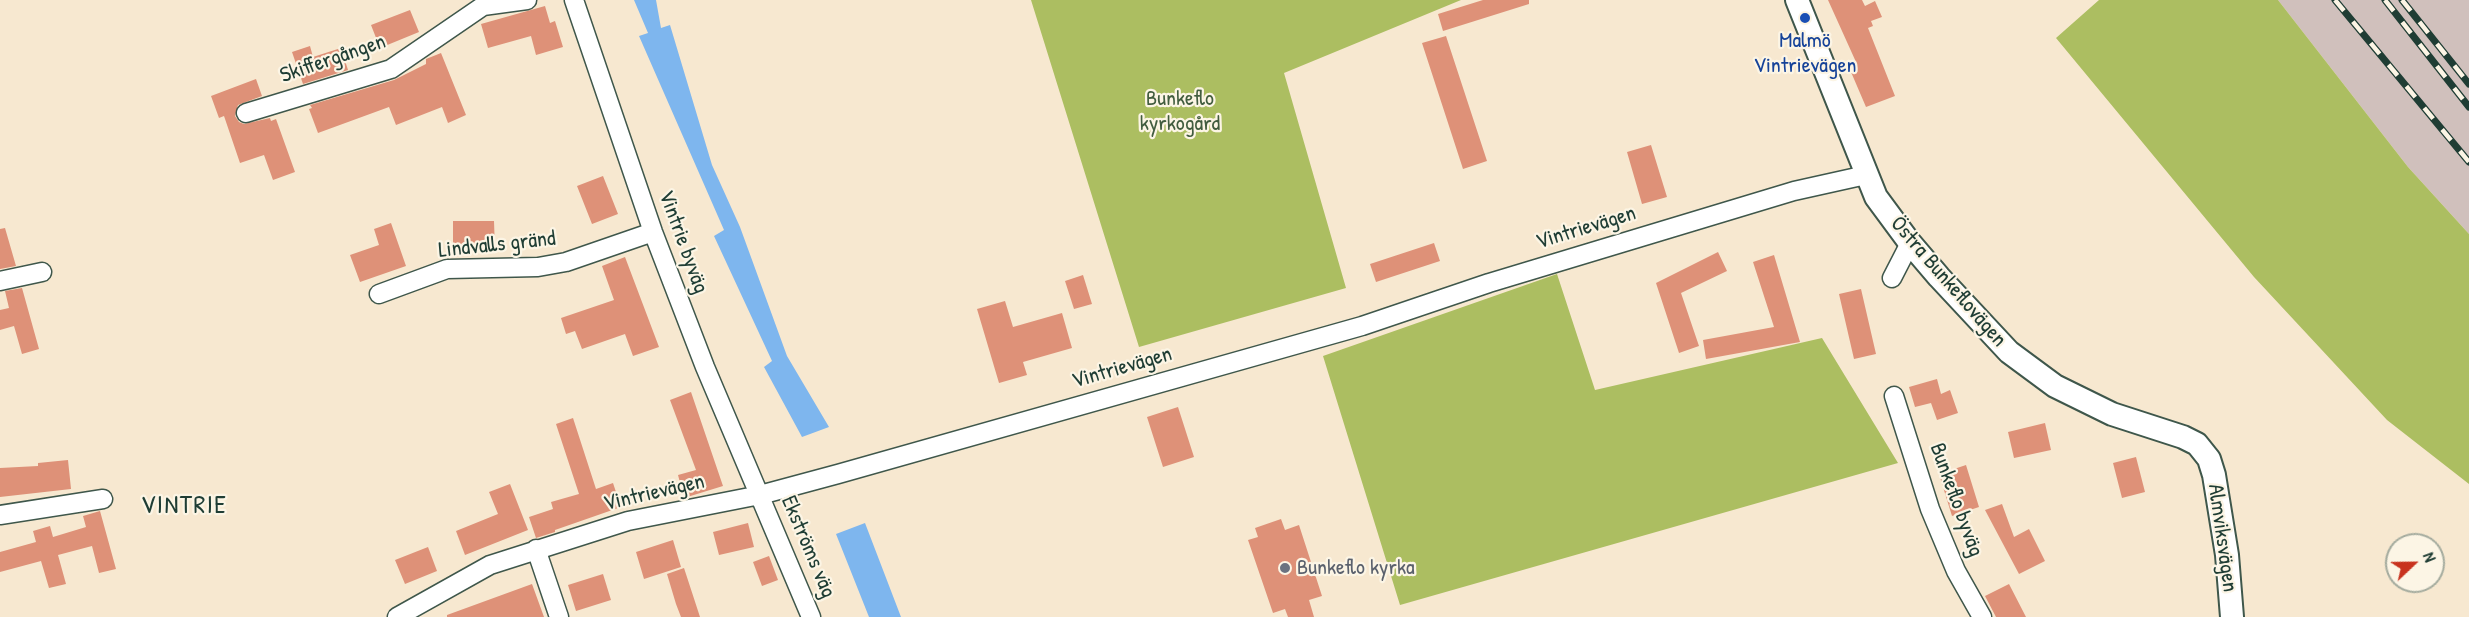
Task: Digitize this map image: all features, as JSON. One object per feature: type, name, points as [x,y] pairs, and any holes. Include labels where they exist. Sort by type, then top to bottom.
[{"type":"street","name":"Skiffergången","points":[[246,113],[391,69],[483,6],[527,0]]},
{"type":"street","name":"Vintrie byväg","points":[[573,0],[653,232],[705,366],[760,495]]},
{"type":"street","name":"Östra Bunkeflovägen","points":[[1797,0],[1876,197],[1910,243],[2009,352],[2028,368],[2085,402],[2197,444],[2209,459]]},
{"type":"street","name":"Vintrievägen","points":[[397,617],[490,565],[628,521],[760,495],[1362,326],[1489,282],[1794,191],[1866,175]]},
{"type":"street","name":"Lindvalls gränd","points":[[379,294],[447,269],[538,267],[566,262],[653,232]]},
{"type":"street","points":[[1892,278],[1910,243]]},
{"type":"street","points":[[0,281],[42,272]]},
{"type":"street","name":"Bunkeflo byväg","points":[[1893,396],[1930,509],[1956,571],[1982,617]]},
{"type":"street","name":"Almviksvägen","points":[[2209,459],[2227,555],[2232,617]]},
{"type":"street","name":"Ekströms väg","points":[[760,495],[811,617]]},
{"type":"street","points":[[0,515],[103,499]]},
{"type":"street","points":[[536,549],[559,617]]},
{"type":"shaded area","points":[[2278,0],[2469,0],[2469,234],[2408,167]]},
{"type":"green space","name":"Bunkeflo kyrkogård","points":[[1031,0],[1461,0],[1284,73],[1346,288],[1139,347]]},
{"type":"green space","points":[[2099,0],[2278,0],[2408,167],[2469,234],[2469,484],[2387,420],[2254,277],[2056,38]]},
{"type":"green space","points":[[1557,274],[1595,390],[1822,338],[1898,463],[1400,605],[1323,356]]},
{"type":"water","points":[[634,0],[656,0],[661,28],[670,25],[712,165],[740,227],[787,356],[829,427],[802,437],[764,367],[772,361],[714,236],[724,230],[639,36],[648,33]]},
{"type":"water","points":[[865,523],[901,617],[869,617],[836,534]]},
{"type":"building","points":[[1483,0],[1529,0],[1529,4],[1443,31],[1438,14]]},
{"type":"building","points":[[1828,0],[1862,0],[1865,6],[1875,1],[1882,17],[1871,21],[1873,26],[1868,28],[1895,96],[1866,107],[1848,65],[1856,62]]},
{"type":"building","points":[[545,6],[550,23],[555,21],[563,47],[536,55],[531,36],[488,48],[481,24]]},
{"type":"building","points":[[410,10],[419,32],[380,48],[371,25]]},
{"type":"building","points":[[1446,36],[1487,161],[1463,169],[1422,43]]},
{"type":"building","points":[[310,46],[313,57],[341,48],[348,70],[303,84],[292,52]]},
{"type":"building","points":[[441,53],[466,115],[448,123],[442,107],[396,125],[389,107],[318,133],[309,109],[312,108],[310,105],[394,80],[426,64],[426,59]]},
{"type":"building","points":[[256,79],[262,96],[238,105],[235,116],[239,122],[244,124],[270,118],[271,121],[276,119],[295,172],[273,180],[264,155],[240,163],[224,116],[219,118],[211,96]]},
{"type":"building","points":[[1651,145],[1667,197],[1642,204],[1627,152]]},
{"type":"building","points":[[603,176],[618,214],[592,224],[577,186]]},
{"type":"building","points":[[453,221],[494,221],[495,250],[453,251]]},
{"type":"building","points":[[391,223],[406,266],[360,282],[350,255],[379,245],[374,229]]},
{"type":"building","points":[[5,228],[16,266],[0,269],[0,229]]},
{"type":"building","points":[[1434,243],[1440,261],[1376,282],[1370,264]]},
{"type":"building","points":[[1718,252],[1727,271],[1681,293],[1699,346],[1679,353],[1656,283]]},
{"type":"building","points":[[1774,255],[1800,342],[1706,359],[1703,340],[1774,327],[1753,262]]},
{"type":"building","points":[[625,257],[659,347],[633,356],[625,334],[582,349],[575,331],[566,334],[561,318],[614,300],[602,266]]},
{"type":"building","points":[[1083,275],[1092,304],[1074,309],[1065,281]]},
{"type":"building","points":[[22,288],[39,349],[22,354],[14,326],[0,330],[0,310],[9,308],[5,291]]},
{"type":"building","points":[[1861,289],[1876,354],[1854,359],[1839,294]]},
{"type":"building","points":[[1005,301],[1013,327],[1062,313],[1072,348],[1023,362],[1027,375],[999,383],[977,309]]},
{"type":"building","points":[[1937,379],[1941,394],[1950,390],[1958,413],[1937,420],[1931,403],[1915,407],[1909,387]]},
{"type":"building","points":[[691,392],[723,486],[684,498],[678,475],[696,470],[670,400]]},
{"type":"building","points":[[1178,407],[1194,457],[1163,467],[1147,417]]},
{"type":"building","points":[[573,418],[596,489],[613,483],[621,507],[536,538],[529,517],[553,509],[551,502],[579,494],[556,424]]},
{"type":"building","points":[[2045,423],[2051,450],[2014,458],[2008,432]]},
{"type":"building","points":[[2136,457],[2145,492],[2122,498],[2113,463]]},
{"type":"building","points":[[68,460],[71,489],[0,497],[0,468],[38,466],[38,463]]},
{"type":"building","points":[[1966,465],[1979,507],[1952,516],[1939,474]]},
{"type":"building","points":[[510,484],[528,530],[465,555],[456,531],[498,514],[489,492]]},
{"type":"building","points":[[2002,504],[2014,537],[2029,529],[2045,561],[2019,574],[1985,510]]},
{"type":"building","points":[[100,511],[116,569],[99,573],[92,546],[58,555],[66,584],[49,588],[41,561],[0,572],[0,552],[36,542],[33,531],[50,526],[53,537],[86,527],[83,516]]},
{"type":"building","name":"Bunkeflo kyrka","points":[[1281,519],[1285,530],[1299,525],[1322,596],[1309,600],[1314,617],[1288,617],[1285,609],[1273,613],[1248,540],[1258,537],[1255,528]]},
{"type":"building","points":[[748,523],[754,547],[719,555],[713,532]]},
{"type":"building","points":[[673,540],[681,567],[644,579],[636,552]]},
{"type":"building","points":[[428,547],[437,571],[405,584],[395,560]]},
{"type":"building","points":[[769,556],[778,580],[762,586],[753,562]]},
{"type":"building","points":[[684,568],[700,617],[681,617],[676,604],[667,574]]},
{"type":"building","points":[[603,574],[611,600],[576,611],[568,585]]},
{"type":"building","points":[[532,584],[544,617],[447,617],[447,615]]},
{"type":"building","points":[[2009,584],[2026,617],[1996,617],[1985,596]]},
{"type":"railway","points":[[2335,0],[2469,162]]},
{"type":"railway","points":[[2385,0],[2469,107]]},
{"type":"railway","points":[[2402,0],[2469,84]]},
{"type":"place","name":"Malmö Vintrievägen","points":[[1805,18]]},
{"type":"place","name":"Bunkeflo kyrka","points":[[1285,568]]},
{"type":"district","name":"VINTRIE","points":[[184,506]]}]
